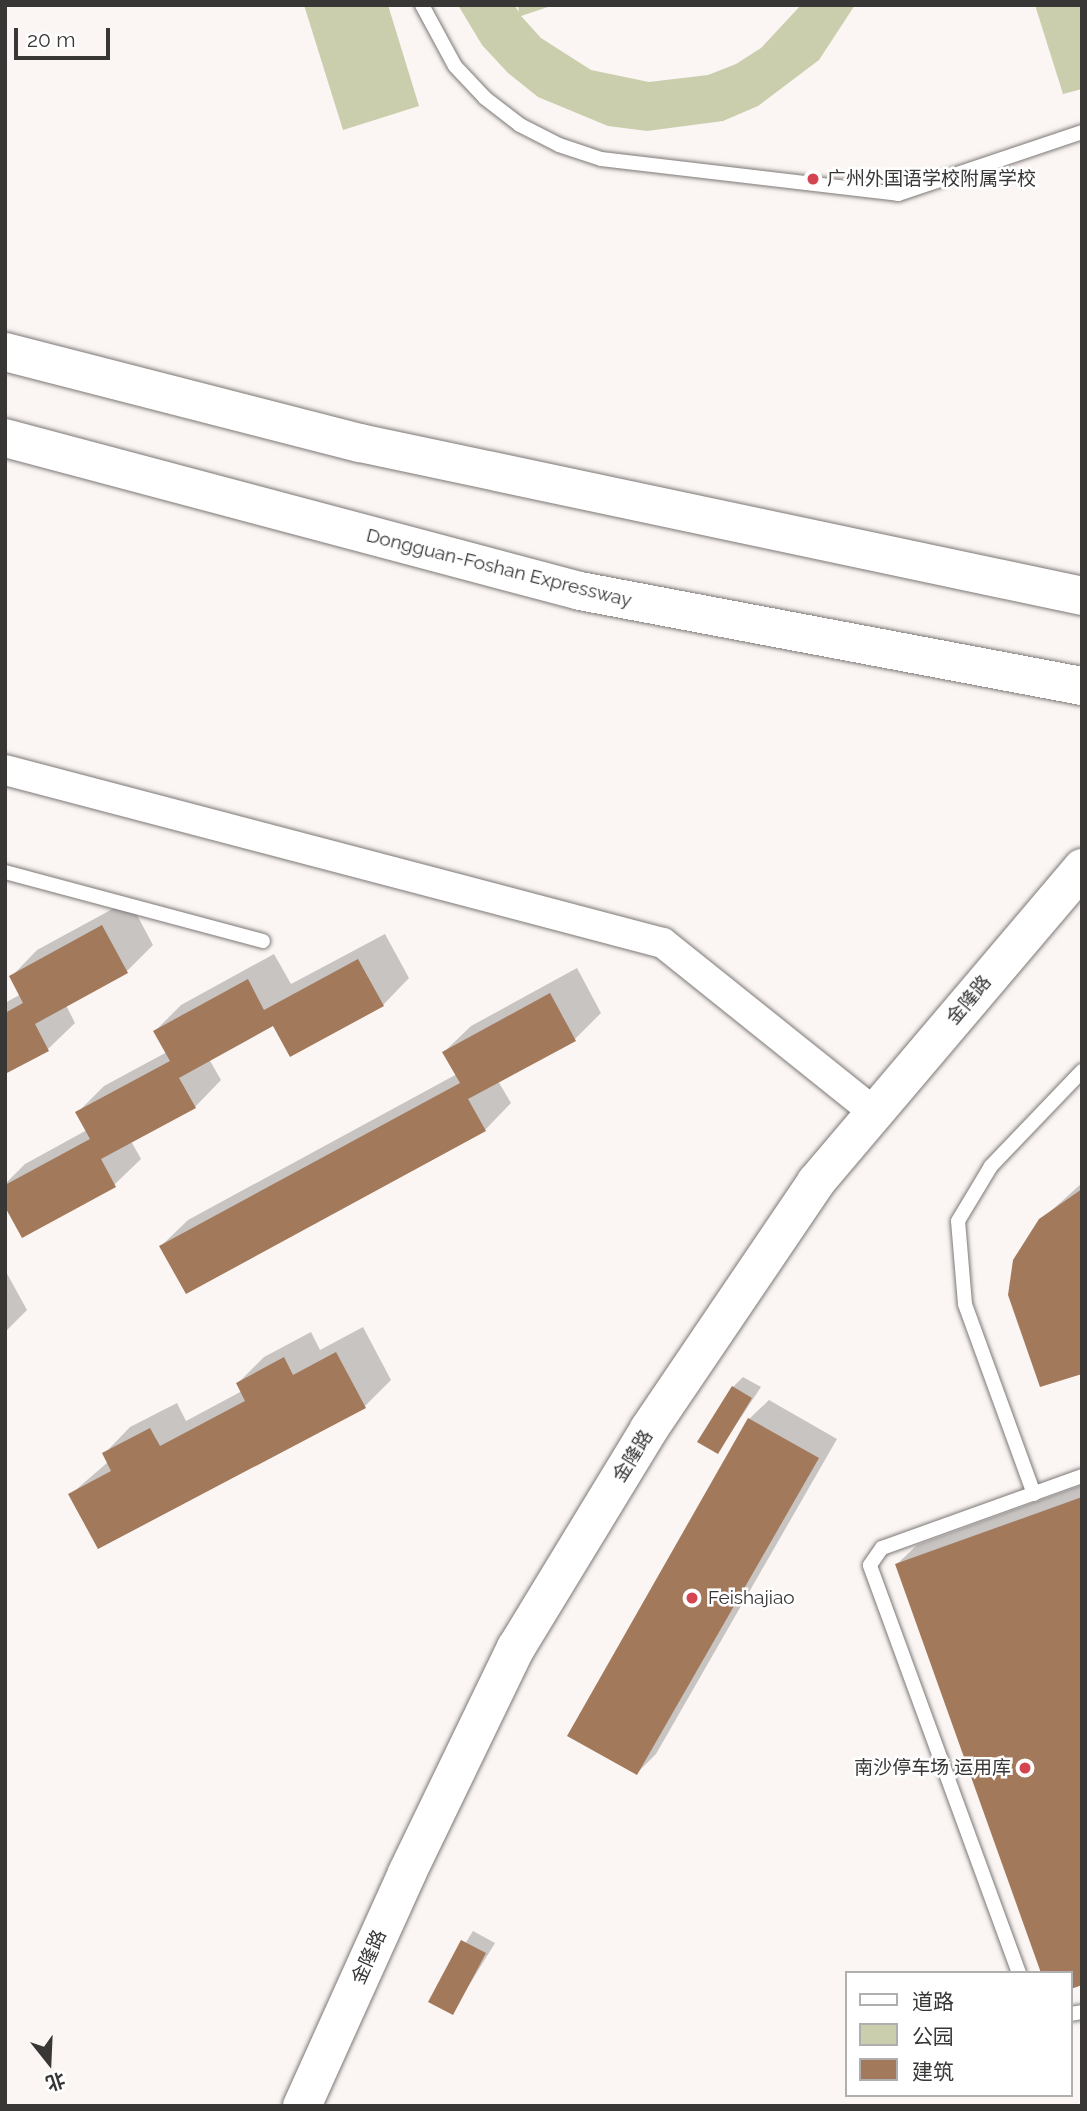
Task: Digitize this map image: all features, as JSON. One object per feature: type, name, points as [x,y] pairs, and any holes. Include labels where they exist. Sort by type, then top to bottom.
[{"type":"main road","points":[[5,352],[360,443],[1082,596]]},
{"type":"main road","name":"Dongguan-Foshan Expressway","points":[[5,439],[580,592],[1082,685]]},
{"type":"main road","name":"金隆路","points":[[302,2106],[407,1873],[516,1648],[649,1429],[816,1182],[1080,874]]},
{"type":"street","points":[[5,769],[663,943],[875,1113]]},
{"type":"lane","points":[[422,5],[455,66],[485,98],[520,125],[559,145],[601,159],[898,194],[1082,132]]},
{"type":"lane","points":[[5,872],[263,941]]},
{"type":"lane","points":[[1034,1494],[965,1304],[958,1221],[990,1166],[1082,1071]]},
{"type":"lane","points":[[1018,1971],[870,1565],[882,1548],[1082,1476]]},
{"type":"green space","points":[[304,5],[388,5],[419,106],[343,130]]},
{"type":"green space","points":[[458,5],[514,5],[519,12],[518,5],[554,5],[521,16],[541,38],[591,70],[649,82],[708,75],[736,64],[761,48],[801,5],[855,5],[819,60],[758,106],[723,121],[647,131],[608,126],[538,97],[508,73],[482,45]]},
{"type":"green space","points":[[1035,5],[1082,5],[1082,89],[1063,94]]},
{"type":"building","points":[[102,925],[128,973],[35,1024],[49,1051],[5,1074],[5,1013],[23,1003],[9,976]]},
{"type":"building","points":[[358,959],[384,1006],[290,1057],[273,1026],[179,1078],[196,1108],[101,1159],[116,1187],[22,1238],[5,1207],[5,1185],[90,1139],[75,1112],[170,1061],[153,1031],[248,979],[264,1010]]},
{"type":"building","points":[[550,993],[576,1041],[468,1099],[486,1131],[186,1294],[159,1246],[460,1083],[442,1052]]},
{"type":"building","points":[[1082,1189],[1082,1374],[1040,1387],[1008,1295],[1013,1260],[1039,1219]]},
{"type":"building","points":[[336,1352],[366,1408],[98,1549],[68,1494],[111,1471],[102,1453],[150,1428],[160,1446],[245,1401],[236,1383],[284,1357],[293,1375]]},
{"type":"building","points":[[732,1386],[752,1398],[718,1454],[697,1442]]},
{"type":"building","name":"Feishajiao","points":[[748,1418],[819,1458],[637,1775],[567,1736]]},
{"type":"building","name":"南沙停车场 运用库","points":[[1082,1497],[1082,1985],[1073,1988],[1073,1971],[1040,1971],[895,1564]]},
{"type":"building","points":[[461,1940],[486,1953],[453,2015],[428,2002]]},
{"type":"place","name":"广州外国语学校附属学校","points":[[813,179]]},
{"type":"place","name":"Feishajiao","points":[[692,1598]]},
{"type":"place","name":"南沙停车场 运用库","points":[[1025,1768]]}]
